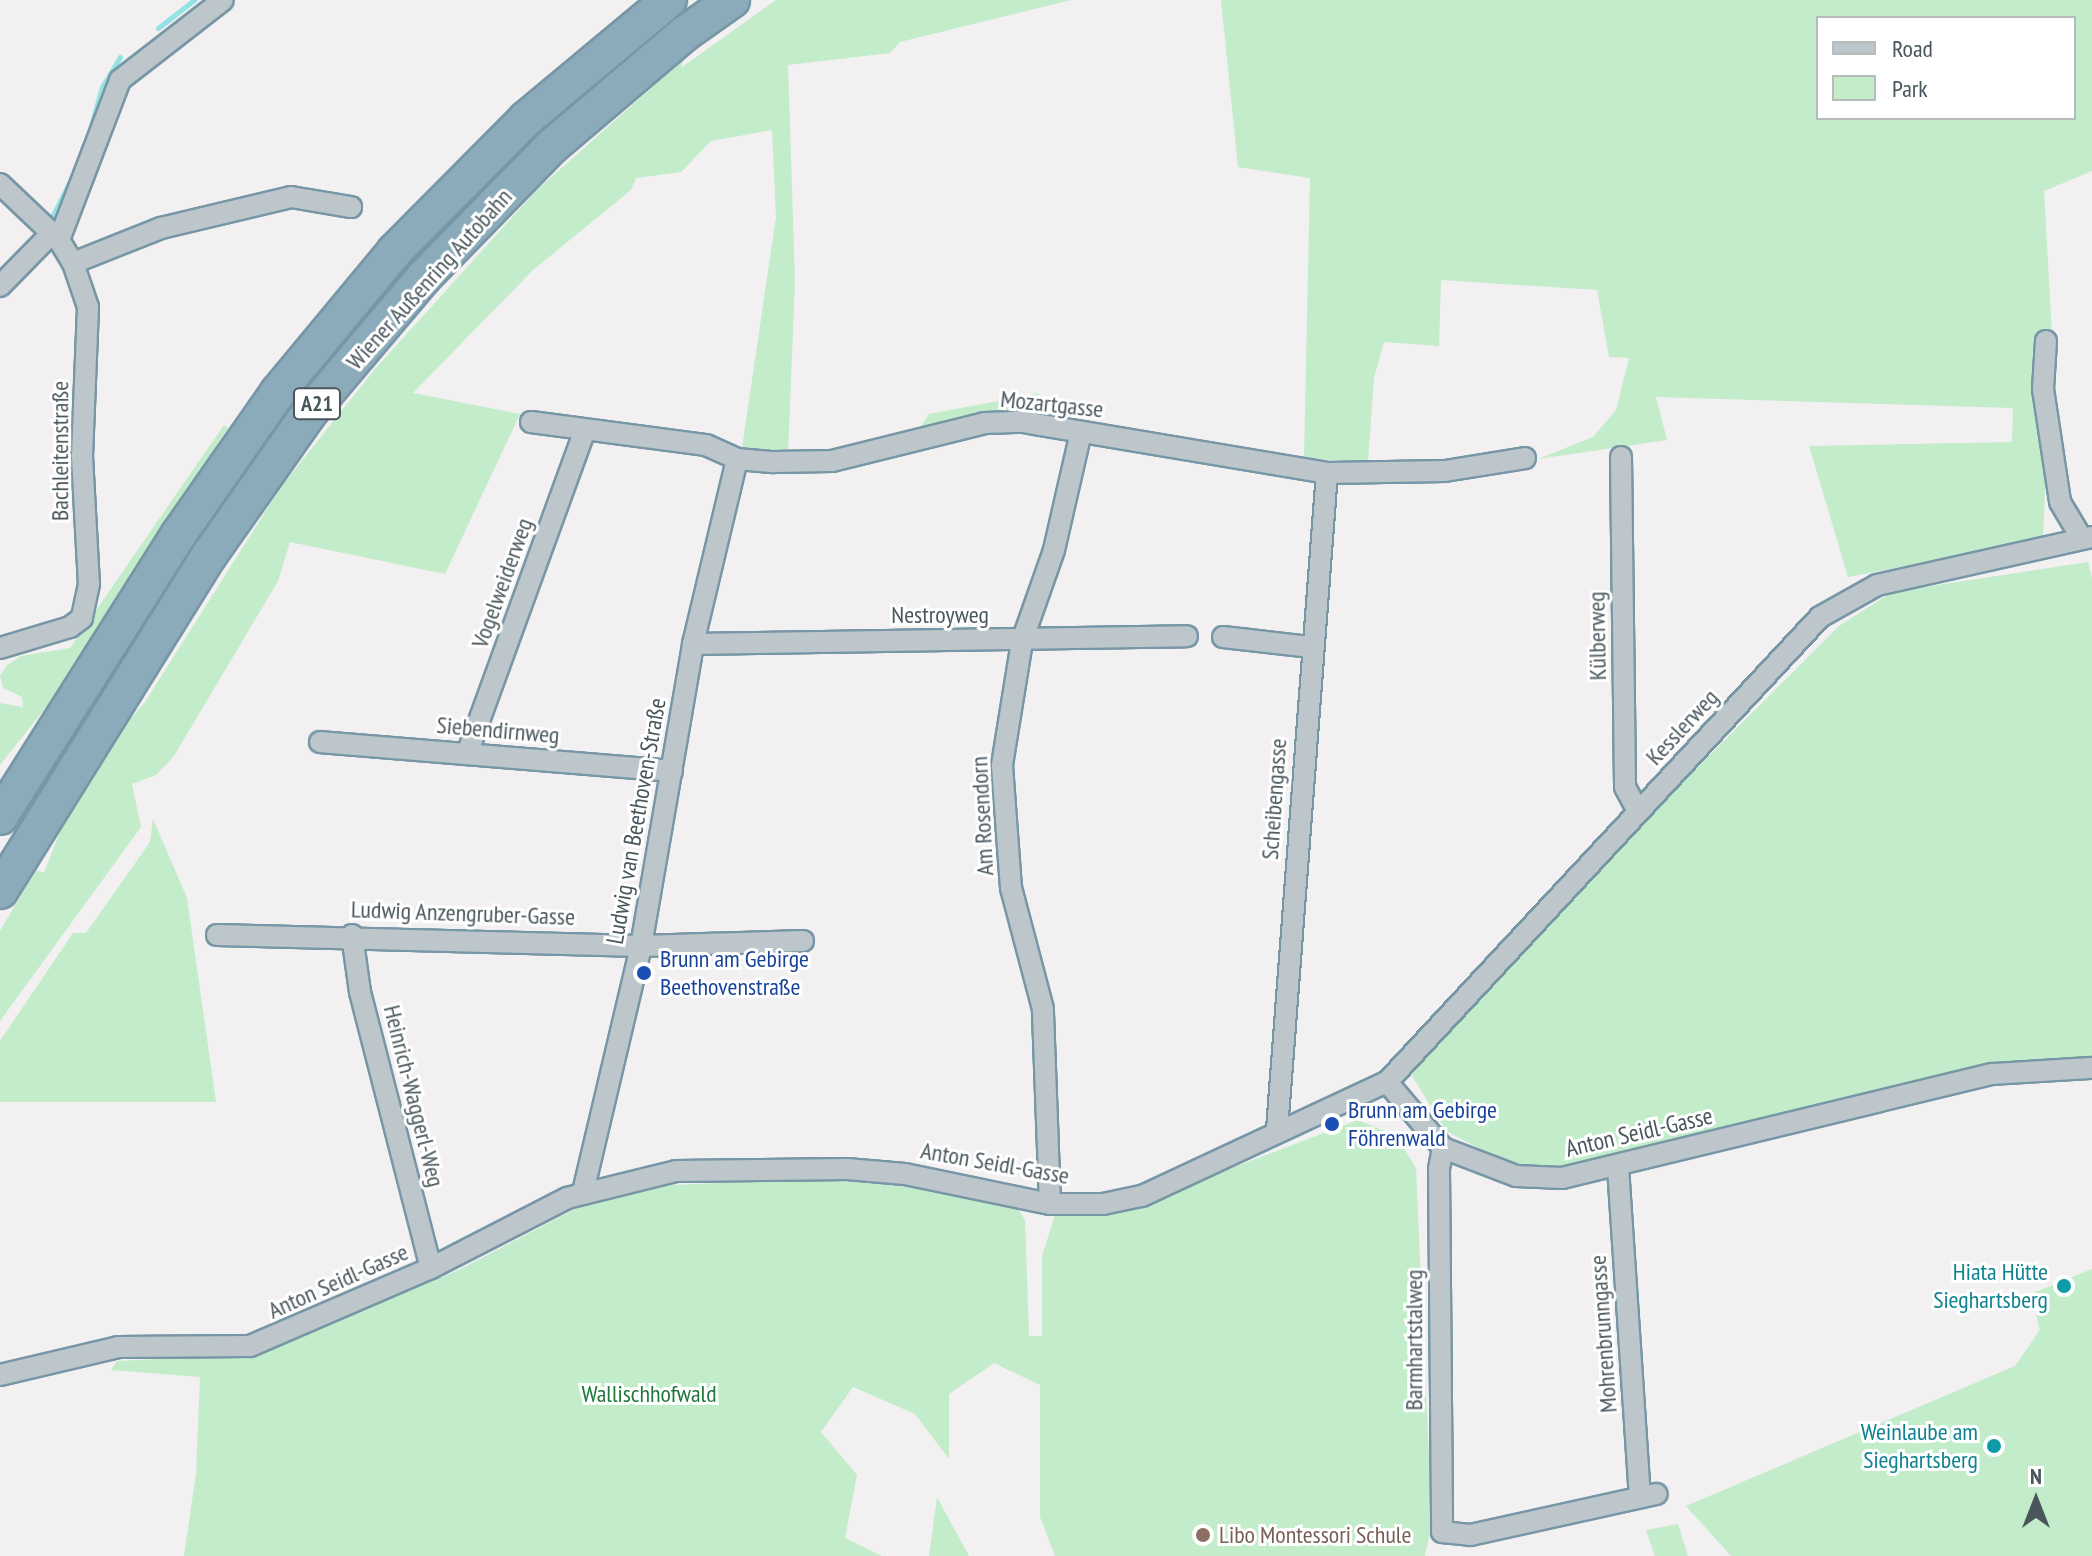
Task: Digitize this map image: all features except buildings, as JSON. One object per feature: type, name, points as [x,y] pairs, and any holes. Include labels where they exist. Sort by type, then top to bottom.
[{"type":"highway","name":"Wiener Außenring Autobahn","points":[[0,817],[179,534],[278,392],[395,251],[526,119],[669,0]]},
{"type":"highway","name":"Wiener Außenring Autobahn","points":[[0,891],[210,554],[309,413],[424,277],[552,146],[684,34],[732,0]]},
{"type":"street","points":[[0,286],[48,231],[120,80],[223,0]]},
{"type":"street","name":"Bachleitenstraße","points":[[0,184],[48,231],[73,263],[88,307],[82,456],[89,584],[82,618],[38,639],[0,648]]},
{"type":"street","points":[[73,263],[161,228],[291,197],[351,207]]},
{"type":"street","points":[[2046,341],[2043,389],[2060,502],[2087,538]]},
{"type":"street","name":"Mozartgasse","points":[[531,422],[706,445],[737,459],[832,461],[985,423],[1023,422],[1327,473],[1445,471],[1525,458]]},
{"type":"street","name":"Vogelweiderweg","points":[[467,754],[585,430]]},
{"type":"street","name":"Am Rosendorn","points":[[1050,1204],[1043,1009],[1011,888],[1002,765],[1022,641],[1054,550],[1081,432]]},
{"type":"street","name":"Külberweg","points":[[1621,457],[1625,787],[1638,811]]},
{"type":"street","name":"Ludwig van Beethoven-Straße","points":[[583,1192],[641,946],[693,644],[737,459]]},
{"type":"street","name":"Scheibengasse","points":[[1277,1130],[1311,647],[1327,473]]},
{"type":"street","name":"Kesslerweg","points":[[1387,1082],[1820,617],[1877,585],[2087,538]]},
{"type":"street","name":"Nestroyweg","points":[[693,644],[1187,636]]},
{"type":"street","points":[[1223,637],[1311,647]]},
{"type":"street","name":"Siebendirnweg","points":[[320,742],[672,771]]},
{"type":"street","name":"Ludwig Anzengruber-Gasse","points":[[217,935],[352,935],[641,946],[803,941]]},
{"type":"street","name":"Heinrich-Waggerl-Weg","points":[[352,935],[360,992],[431,1268]]},
{"type":"street","name":"Anton Seidl-Gasse","points":[[0,1375],[118,1347],[250,1346],[431,1268],[583,1192],[676,1171],[847,1169],[905,1174],[1050,1204],[1103,1204],[1142,1196],[1277,1130],[1387,1082],[1443,1148],[1516,1176],[1562,1178],[1618,1167],[1903,1093],[1993,1074],[2092,1068]]},
{"type":"street","name":"Barmhartstalweg","points":[[1443,1148],[1439,1169],[1442,1532],[1470,1535],[1648,1496]]},
{"type":"street","name":"Mohrenbrunngasse","points":[[1618,1167],[1648,1496]]},
{"type":"green space","points":[[776,0],[1071,0],[900,42],[890,53],[788,65],[795,281],[788,454],[742,448],[776,217],[772,130],[711,141],[681,172],[636,178],[631,190],[533,270],[413,393],[520,414],[445,574],[290,542],[278,581],[174,756],[156,775],[132,784],[141,827],[0,1021],[0,931],[36,870],[44,873],[60,832],[124,726],[145,702],[281,487],[375,369],[537,190],[684,59],[681,68]]},
{"type":"green space","points":[[1221,0],[2092,0],[2092,171],[2044,191],[2052,334],[2043,540],[1848,577],[1809,446],[2012,442],[2013,408],[1656,397],[1667,440],[1538,459],[1593,437],[1616,410],[1629,358],[1609,357],[1597,290],[1441,280],[1439,346],[1384,342],[1374,378],[1368,461],[1304,459],[1310,178],[1238,167]]},
{"type":"green space","points":[[1040,393],[1024,410],[920,428],[929,414]]},
{"type":"green space","points":[[224,425],[228,428],[54,697],[0,765],[0,703],[23,707],[22,697],[3,688],[0,676],[7,665],[21,656],[70,648]]},
{"type":"green space","points":[[2088,562],[2092,578],[2092,1058],[1977,1066],[1563,1169],[1505,1162],[1446,1131],[1409,1071],[1651,814],[1839,626],[1892,592]]},
{"type":"green space","points":[[153,819],[187,898],[216,1102],[0,1102],[0,1041],[73,933],[86,933],[150,842]]},
{"type":"green space","name":"Wallischhofwald","points":[[1358,1120],[1396,1136],[1416,1168],[1432,1524],[1425,1556],[1055,1556],[1040,1517],[1040,1385],[994,1363],[949,1394],[949,1459],[915,1414],[853,1387],[821,1432],[857,1475],[845,1538],[882,1556],[184,1556],[196,1474],[200,1377],[111,1370],[117,1361],[240,1355],[303,1335],[459,1270],[581,1206],[671,1185],[815,1179],[921,1186],[1013,1201],[1025,1220],[1029,1336],[1042,1336],[1042,1256],[1057,1209],[1125,1209]]},
{"type":"green space","points":[[2092,1269],[2092,1556],[1731,1556],[1686,1506],[2015,1366],[2040,1330],[2031,1294]]},
{"type":"green space","points":[[937,1497],[969,1556],[929,1556]]},
{"type":"green space","points":[[1678,1524],[1688,1556],[1655,1556],[1646,1530]]},
{"type":"waterway","points":[[158,28],[194,0]]},
{"type":"waterway","points":[[87,140],[102,87],[120,57]]},
{"type":"waterway","points":[[49,223],[73,175]]},
{"type":"place","name":"Brunn am Gebirge Beethovenstraße","points":[[644,973]]},
{"type":"place","name":"Brunn am Gebirge Föhrenwald","points":[[1332,1124]]},
{"type":"place","name":"Hiata Hütte Sieghartsberg","points":[[2064,1286]]},
{"type":"place","name":"Weinlaube am Sieghartsberg","points":[[1994,1446]]},
{"type":"place","name":"Libo Montessori Schule","points":[[1203,1535]]}]
